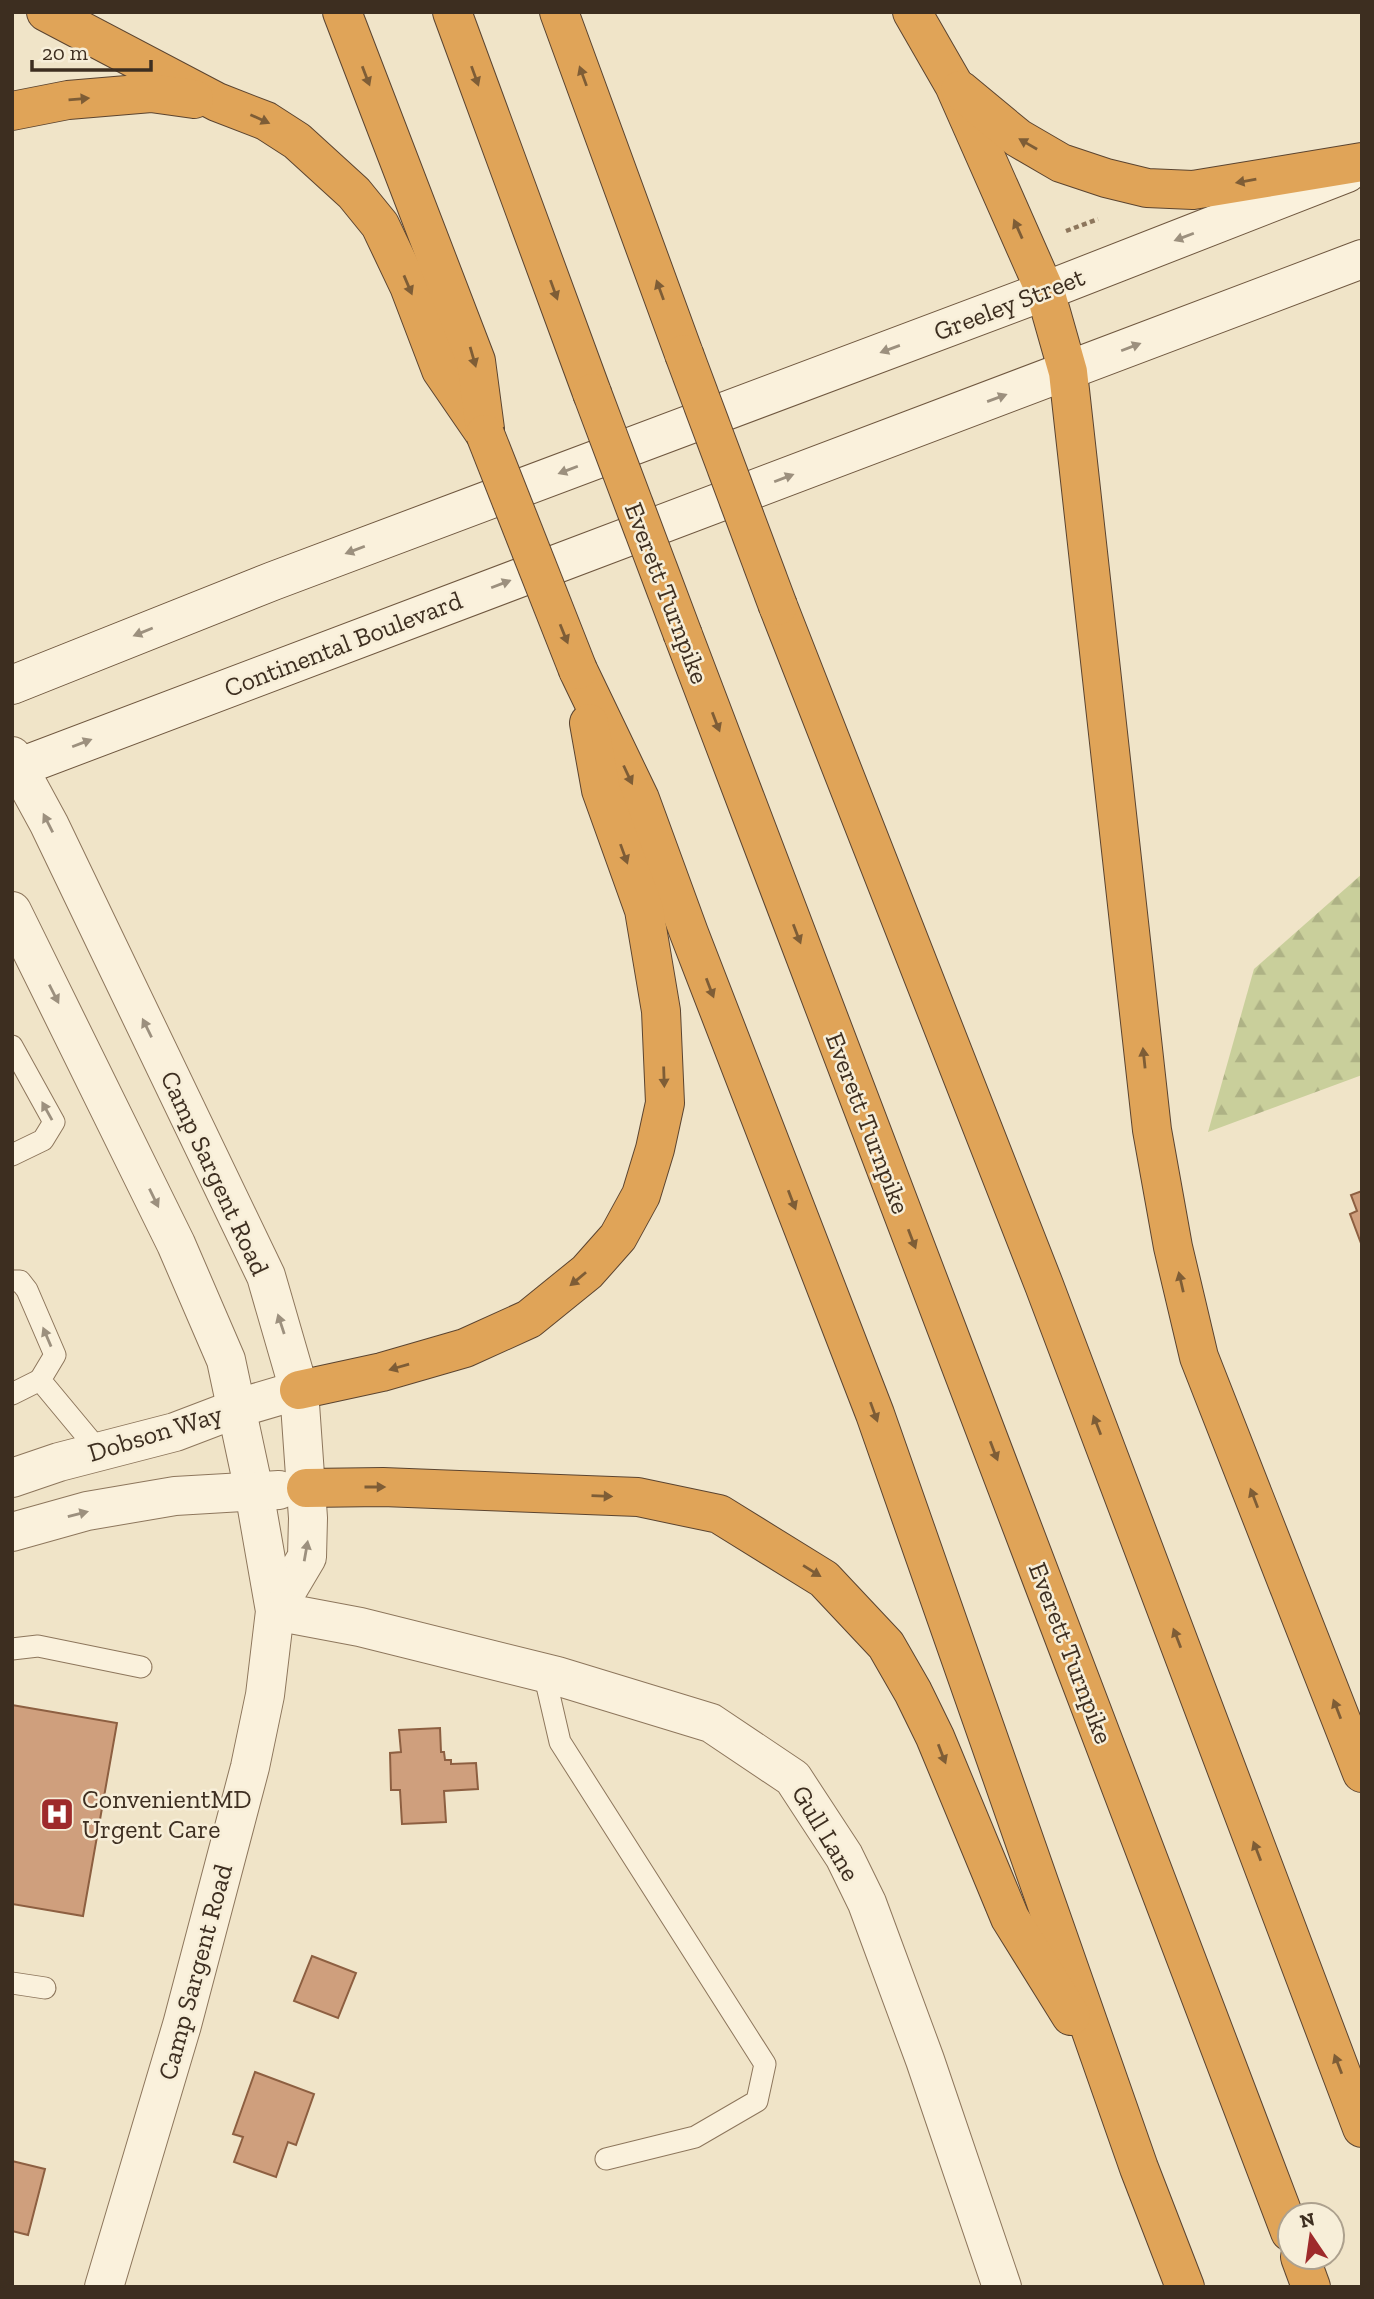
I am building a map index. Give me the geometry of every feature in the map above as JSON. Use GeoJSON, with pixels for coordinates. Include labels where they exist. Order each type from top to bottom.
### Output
{"type":"FeatureCollection","features":[{"type":"Feature","properties":{"kind":"highway"},"geometry":{"type":"LineString","coordinates":[[46,12],[217,102],[266,121],[297,141],[354,193],[380,225],[409,286],[441,370],[485,434],[578,670],[640,799],[875,1414],[1139,2168],[1185,2287]]}},
{"type":"Feature","properties":{"kind":"highway"},"geometry":{"type":"LineString","coordinates":[[342,12],[476,361],[485,434]]}},
{"type":"Feature","properties":{"kind":"highway","name":"Everett Turnpike"},"geometry":{"type":"LineString","coordinates":[[452,12],[683,635],[1278,2201]]}},
{"type":"Feature","properties":{"kind":"highway"},"geometry":{"type":"LineString","coordinates":[[559,12],[778,606],[1044,1285],[1362,2128]]}},
{"type":"Feature","properties":{"kind":"highway"},"geometry":{"type":"LineString","coordinates":[[912,12],[954,85],[1045,291],[1068,372],[1152,1130],[1173,1247],[1199,1357],[1362,1773]]}},
{"type":"Feature","properties":{"kind":"highway"},"geometry":{"type":"LineString","coordinates":[[954,85],[1018,138],[1061,163],[1147,188],[1192,190],[1362,165]]}},
{"type":"Feature","properties":{"kind":"highway"},"geometry":{"type":"LineString","coordinates":[[12,111],[68,100],[151,93],[217,102]]}},
{"type":"Feature","properties":{"kind":"highway"},"geometry":{"type":"LineString","coordinates":[[299,1390],[382,1372],[465,1348],[529,1319],[587,1272],[618,1237],[641,1195],[665,1103],[661,1011],[644,910],[601,790],[578,670]]}},
{"type":"Feature","properties":{"kind":"highway"},"geometry":{"type":"LineString","coordinates":[[306,1488],[396,1488],[638,1497],[719,1514],[824,1579],[886,1645],[913,1692],[935,1737],[1010,1918],[1107,2076]]}},
{"type":"Feature","properties":{"kind":"street","name":"Greeley Street"},"geometry":{"type":"LineString","coordinates":[[12,685],[273,581],[1045,291],[1362,165]]}},
{"type":"Feature","properties":{"kind":"street"},"geometry":{"type":"LineString","coordinates":[[1068,372],[1362,259]]}},
{"type":"Feature","properties":{"kind":"street","name":"Continental Boulevard"},"geometry":{"type":"LineString","coordinates":[[14,765],[1068,372]]}},
{"type":"Feature","properties":{"kind":"street","name":"Camp Sargent Road"},"geometry":{"type":"LineString","coordinates":[[14,765],[49,824],[266,1276],[288,1345],[299,1390],[306,1488],[307,1557],[275,1611]]}},
{"type":"Feature","properties":{"kind":"street","name":"Camp Sargent Road"},"geometry":{"type":"LineString","coordinates":[[12,911],[24,963],[176,1244],[226,1360],[238,1408],[275,1611],[265,1695],[250,1767],[182,2025],[104,2287]]}},
{"type":"Feature","properties":{"kind":"street","name":"Dobson Way"},"geometry":{"type":"LineString","coordinates":[[12,1478],[99,1451],[175,1432],[238,1408],[299,1390]]}},
{"type":"Feature","properties":{"kind":"street"},"geometry":{"type":"LineString","coordinates":[[12,1532],[87,1511],[175,1496],[306,1488]]}},
{"type":"Feature","properties":{"kind":"street","name":"Gull Lane"},"geometry":{"type":"LineString","coordinates":[[275,1611],[360,1626],[544,1673],[711,1723],[793,1778],[844,1856],[867,1903],[925,2060],[1002,2287]]}},
{"type":"Feature","properties":{"kind":"lane"},"geometry":{"type":"LineString","coordinates":[[12,1046],[54,1122],[43,1140],[12,1155]]}},
{"type":"Feature","properties":{"kind":"lane"},"geometry":{"type":"LineString","coordinates":[[12,1281],[20,1281],[27,1290],[55,1355],[40,1380],[12,1394]]}},
{"type":"Feature","properties":{"kind":"lane"},"geometry":{"type":"LineString","coordinates":[[40,1380],[99,1451]]}},
{"type":"Feature","properties":{"kind":"lane"},"geometry":{"type":"LineString","coordinates":[[12,1649],[38,1646],[141,1667]]}},
{"type":"Feature","properties":{"kind":"lane"},"geometry":{"type":"LineString","coordinates":[[544,1673],[559,1742],[765,2064],[757,2101],[695,2137],[607,2159]]}},
{"type":"Feature","properties":{"kind":"lane"},"geometry":{"type":"LineString","coordinates":[[12,1983],[45,1988]]}},
{"type":"Feature","properties":{"kind":"path"},"geometry":{"type":"LineString","coordinates":[[1066,231],[1108,215]]}},
{"type":"Feature","properties":{"kind":"green space"},"geometry":{"type":"Polygon","coordinates":[[[1362,874],[1362,1075],[1208,1132],[1254,969],[1362,874]]]}},
{"type":"Feature","properties":{"kind":"building"},"geometry":{"type":"Polygon","coordinates":[[[1362,1191],[1362,1246],[1350,1214],[1357,1211],[1351,1195],[1362,1191]]]}},
{"type":"Feature","properties":{"kind":"building","name":"ConvenientMD Urgent Care"},"geometry":{"type":"Polygon","coordinates":[[[12,1705],[117,1723],[83,1916],[12,1904],[12,1705]]]}},
{"type":"Feature","properties":{"kind":"building"},"geometry":{"type":"Polygon","coordinates":[[[440,1728],[441,1752],[444,1752],[445,1760],[451,1760],[451,1764],[476,1763],[478,1789],[444,1791],[446,1822],[402,1824],[400,1790],[391,1790],[390,1753],[401,1752],[399,1730],[440,1728]]]}},
{"type":"Feature","properties":{"kind":"building"},"geometry":{"type":"Polygon","coordinates":[[[312,1956],[356,1973],[338,2018],[294,2001],[312,1956]]]}},
{"type":"Feature","properties":{"kind":"building"},"geometry":{"type":"Polygon","coordinates":[[[255,2072],[314,2094],[296,2145],[288,2142],[276,2177],[234,2162],[243,2137],[233,2134],[255,2072]]]}},
{"type":"Feature","properties":{"kind":"building"},"geometry":{"type":"Polygon","coordinates":[[[12,2161],[45,2169],[28,2235],[12,2231],[12,2161]]]}},
{"type":"Feature","properties":{"kind":"place","name":"ConvenientMD Urgent Care"},"geometry":{"type":"Point","coordinates":[57,1814]}}]}
